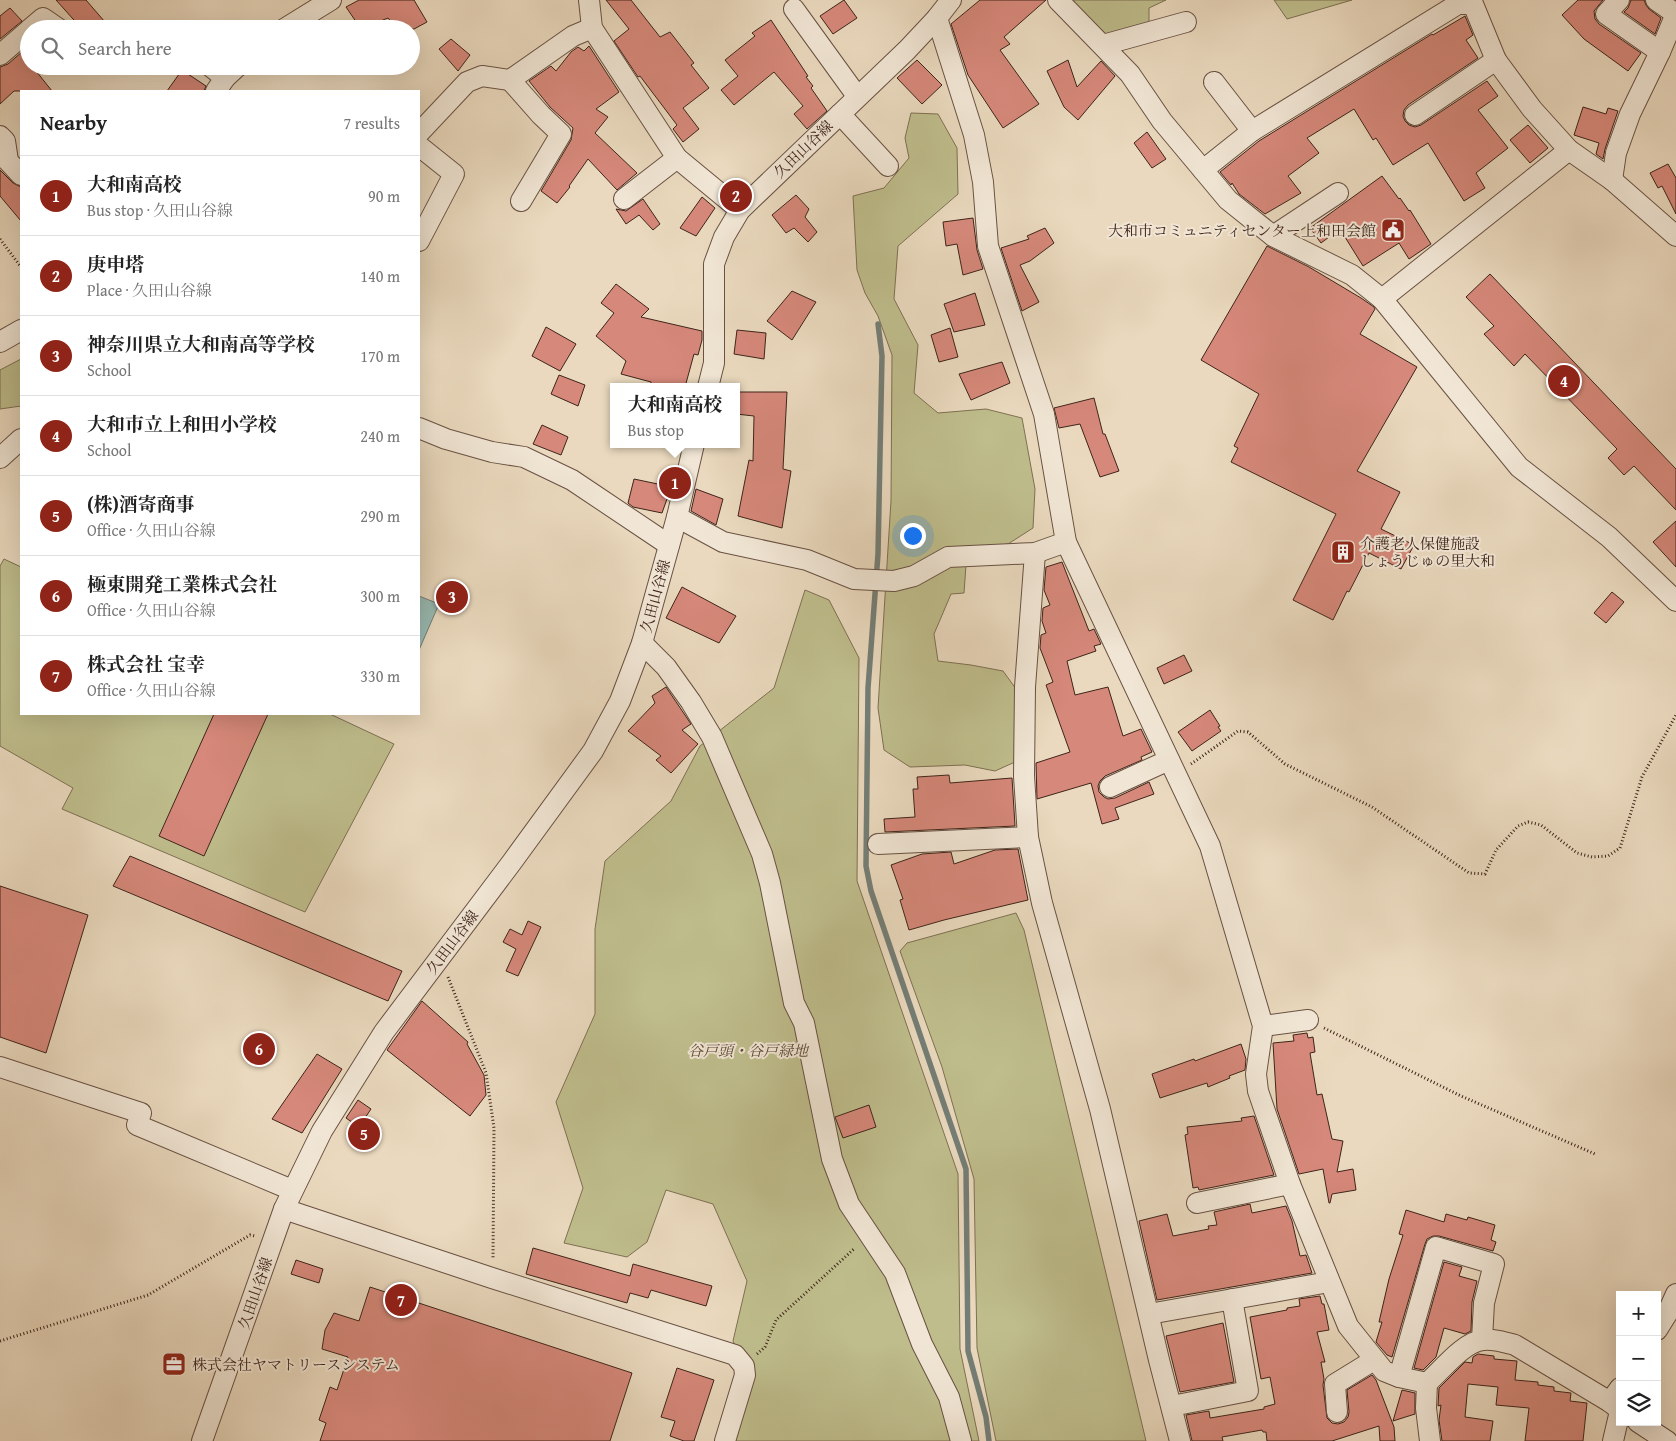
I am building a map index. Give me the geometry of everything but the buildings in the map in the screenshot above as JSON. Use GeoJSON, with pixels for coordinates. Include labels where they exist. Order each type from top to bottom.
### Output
{"type":"FeatureCollection","features":[{"type":"Feature","properties":{"kind":"street"},"geometry":{"type":"LineString","coordinates":[[589,0],[592,28],[676,158],[740,210]]}},
{"type":"Feature","properties":{"kind":"street","name":"久田山谷線"},"geometry":{"type":"LineString","coordinates":[[709,383],[714,363],[714,264],[724,237],[740,210],[907,50],[951,0]]}},
{"type":"Feature","properties":{"kind":"street"},"geometry":{"type":"LineString","coordinates":[[1058,0],[1130,74],[1162,121],[1228,200],[1273,236],[1352,275],[1382,299],[1519,467],[1609,536],[1676,601]]}},
{"type":"Feature","properties":{"kind":"street"},"geometry":{"type":"LineString","coordinates":[[1618,0],[1606,14],[1660,52]]}},
{"type":"Feature","properties":{"kind":"street"},"geometry":{"type":"LineString","coordinates":[[1612,180],[1616,152],[1630,114],[1676,14],[1656,0]]}},
{"type":"Feature","properties":{"kind":"street"},"geometry":{"type":"LineString","coordinates":[[296,20],[321,2]]}},
{"type":"Feature","properties":{"kind":"street"},"geometry":{"type":"LineString","coordinates":[[1203,170],[1252,131],[1458,4],[1473,4],[1496,60],[1532,109],[1569,150],[1668,217],[1676,236]]}},
{"type":"Feature","properties":{"kind":"street"},"geometry":{"type":"LineString","coordinates":[[794,8],[857,96]]}},
{"type":"Feature","properties":{"kind":"street"},"geometry":{"type":"LineString","coordinates":[[937,18],[974,135],[983,182],[988,246],[1044,414],[1066,542],[1210,846],[1262,1026],[1256,1074],[1258,1091],[1290,1184],[1348,1326],[1384,1371],[1399,1377],[1427,1383]]}},
{"type":"Feature","properties":{"kind":"street"},"geometry":{"type":"LineString","coordinates":[[1103,45],[1186,22]]}},
{"type":"Feature","properties":{"kind":"street"},"geometry":{"type":"LineString","coordinates":[[510,80],[573,36],[592,28]]}},
{"type":"Feature","properties":{"kind":"street"},"geometry":{"type":"LineString","coordinates":[[0,54],[20,37]]}},
{"type":"Feature","properties":{"kind":"street"},"geometry":{"type":"LineString","coordinates":[[1415,115],[1496,60]]}},
{"type":"Feature","properties":{"kind":"street"},"geometry":{"type":"LineString","coordinates":[[420,132],[467,82],[482,76],[510,80],[561,134],[521,202]]}},
{"type":"Feature","properties":{"kind":"street"},"geometry":{"type":"LineString","coordinates":[[1214,82],[1252,131]]}},
{"type":"Feature","properties":{"kind":"street"},"geometry":{"type":"LineString","coordinates":[[840,114],[888,166]]}},
{"type":"Feature","properties":{"kind":"street"},"geometry":{"type":"LineString","coordinates":[[0,136],[5,141],[8,161],[20,174]]}},
{"type":"Feature","properties":{"kind":"street"},"geometry":{"type":"LineString","coordinates":[[420,147],[454,174],[420,239]]}},
{"type":"Feature","properties":{"kind":"street"},"geometry":{"type":"LineString","coordinates":[[1382,299],[1569,150]]}},
{"type":"Feature","properties":{"kind":"street"},"geometry":{"type":"LineString","coordinates":[[624,198],[676,158]]}},
{"type":"Feature","properties":{"kind":"street"},"geometry":{"type":"LineString","coordinates":[[1273,236],[1338,192]]}},
{"type":"Feature","properties":{"kind":"street"},"geometry":{"type":"LineString","coordinates":[[0,342],[20,331]]}},
{"type":"Feature","properties":{"kind":"street"},"geometry":{"type":"LineString","coordinates":[[420,428],[446,440],[492,452],[524,457],[572,480],[669,545]]}},
{"type":"Feature","properties":{"kind":"street"},"geometry":{"type":"LineString","coordinates":[[0,458],[20,440]]}},
{"type":"Feature","properties":{"kind":"street","name":"久田山谷線"},"geometry":{"type":"LineString","coordinates":[[202,1441],[284,1209],[322,1131],[384,1032],[593,751],[620,701],[642,643],[677,517],[693,448]]}},
{"type":"Feature","properties":{"kind":"street"},"geometry":{"type":"LineString","coordinates":[[677,517],[723,542],[807,560],[854,579],[894,580],[914,576],[948,557],[1035,553],[1066,542]]}},
{"type":"Feature","properties":{"kind":"street"},"geometry":{"type":"LineString","coordinates":[[1035,553],[1025,687],[1024,776],[1028,837],[1042,903],[1100,1108],[1180,1441]]}},
{"type":"Feature","properties":{"kind":"street"},"geometry":{"type":"LineString","coordinates":[[642,643],[666,667],[708,730],[762,854],[770,883],[794,1003],[804,1023],[832,1160],[849,1204],[895,1273],[922,1344],[949,1396],[961,1441]]}},
{"type":"Feature","properties":{"kind":"street"},"geometry":{"type":"LineString","coordinates":[[1110,786],[1173,767]]}},
{"type":"Feature","properties":{"kind":"street"},"geometry":{"type":"LineString","coordinates":[[878,844],[1028,837]]}},
{"type":"Feature","properties":{"kind":"street"},"geometry":{"type":"LineString","coordinates":[[1262,1026],[1308,1020]]}},
{"type":"Feature","properties":{"kind":"street"},"geometry":{"type":"LineString","coordinates":[[0,1067],[141,1113],[137,1125],[292,1190]]}},
{"type":"Feature","properties":{"kind":"street"},"geometry":{"type":"LineString","coordinates":[[1197,1203],[1290,1184]]}},
{"type":"Feature","properties":{"kind":"street"},"geometry":{"type":"LineString","coordinates":[[284,1209],[492,1278],[735,1355],[744,1366],[745,1375],[725,1441]]}},
{"type":"Feature","properties":{"kind":"street"},"geometry":{"type":"LineString","coordinates":[[1399,1377],[1436,1247],[1494,1264],[1484,1303],[1482,1340]]}},
{"type":"Feature","properties":{"kind":"street"},"geometry":{"type":"LineString","coordinates":[[1149,1314],[1329,1282]]}},
{"type":"Feature","properties":{"kind":"street"},"geometry":{"type":"LineString","coordinates":[[1661,1324],[1668,1314],[1676,1294]]}},
{"type":"Feature","properties":{"kind":"street"},"geometry":{"type":"LineString","coordinates":[[1172,1406],[1248,1391],[1232,1299]]}},
{"type":"Feature","properties":{"kind":"street"},"geometry":{"type":"LineString","coordinates":[[1430,1441],[1426,1408],[1427,1383],[1464,1348],[1482,1340],[1499,1340],[1515,1345],[1616,1402]]}},
{"type":"Feature","properties":{"kind":"street"},"geometry":{"type":"LineString","coordinates":[[1337,1412],[1335,1384],[1374,1360]]}},
{"type":"Feature","properties":{"kind":"street"},"geometry":{"type":"LineString","coordinates":[[1614,1441],[1616,1416]]}},
{"type":"Feature","properties":{"kind":"street"},"geometry":{"type":"LineString","coordinates":[[1644,1426],[1667,1441]]}},
{"type":"Feature","properties":{"kind":"path"},"geometry":{"type":"LineString","coordinates":[[0,239],[20,266]]}},
{"type":"Feature","properties":{"kind":"path"},"geometry":{"type":"LineString","coordinates":[[1173,767],[1238,731],[1248,732],[1285,764],[1372,807],[1469,873],[1485,874],[1496,850],[1518,826],[1528,822],[1541,825],[1578,853],[1592,857],[1608,856],[1620,848],[1642,777],[1676,715]]}},
{"type":"Feature","properties":{"kind":"path"},"geometry":{"type":"LineString","coordinates":[[440,958],[486,1073],[494,1128],[492,1278]]}},
{"type":"Feature","properties":{"kind":"path"},"geometry":{"type":"LineString","coordinates":[[1308,1020],[1461,1096],[1595,1154]]}},
{"type":"Feature","properties":{"kind":"path"},"geometry":{"type":"LineString","coordinates":[[0,1341],[148,1295],[250,1235],[273,1241]]}},
{"type":"Feature","properties":{"kind":"path"},"geometry":{"type":"LineString","coordinates":[[744,1366],[765,1347],[776,1320],[869,1235]]}},
{"type":"Feature","properties":{"kind":"green space"},"geometry":{"type":"Polygon","coordinates":[[[1072,0],[1166,0],[1149,8],[1149,23],[1109,37],[1072,0]]]}},
{"type":"Feature","properties":{"kind":"green space"},"geometry":{"type":"Polygon","coordinates":[[[1274,0],[1352,0],[1287,19],[1274,0]]]}},
{"type":"Feature","properties":{"kind":"green space"},"geometry":{"type":"Polygon","coordinates":[[[911,113],[938,114],[957,148],[958,194],[898,246],[894,299],[918,345],[914,393],[938,413],[986,409],[1022,418],[1035,489],[1033,528],[1008,544],[967,551],[964,593],[951,594],[934,634],[938,661],[1003,671],[1019,693],[1015,762],[995,771],[965,765],[910,767],[884,750],[878,708],[891,501],[892,355],[878,316],[865,293],[857,270],[853,196],[884,188],[909,158],[905,138],[911,113]]]}},
{"type":"Feature","properties":{"kind":"green space"},"geometry":{"type":"Polygon","coordinates":[[[20,360],[20,406],[0,409],[0,370],[20,360]]]}},
{"type":"Feature","properties":{"kind":"green space"},"geometry":{"type":"Polygon","coordinates":[[[4,559],[20,567],[20,715],[332,715],[394,744],[305,912],[62,809],[73,788],[0,746],[0,566],[4,559]]]}},
{"type":"Feature","properties":{"kind":"green space","name":"谷戸頭・谷戸緑地"},"geometry":{"type":"Polygon","coordinates":[[[805,590],[829,600],[859,658],[857,881],[958,1174],[960,1349],[979,1441],[734,1441],[751,1382],[733,1341],[747,1281],[713,1204],[666,1190],[647,1242],[627,1257],[564,1243],[583,1188],[556,1102],[595,1014],[595,929],[605,861],[671,801],[700,746],[774,688],[805,590]]]}},
{"type":"Feature","properties":{"kind":"green space"},"geometry":{"type":"Polygon","coordinates":[[[1016,913],[1024,930],[1146,1441],[996,1441],[977,1348],[974,1179],[942,1067],[900,951],[907,943],[1016,913]]]}},
{"type":"Feature","properties":{"kind":"water"},"geometry":{"type":"Polygon","coordinates":[[[420,596],[439,604],[420,648],[420,596]]]}},
{"type":"Feature","properties":{"kind":"waterway"},"geometry":{"type":"LineString","coordinates":[[878,324],[882,356],[878,554],[868,688],[866,866],[871,891],[966,1169],[968,1351],[986,1417],[989,1441]]}},
{"type":"Feature","properties":{"kind":"place","name":"庚申塔"},"geometry":{"type":"Point","coordinates":[736,196]}},
{"type":"Feature","properties":{"kind":"place","name":"大和市コミュニティセンター上和田会館"},"geometry":{"type":"Point","coordinates":[1393,230]}},
{"type":"Feature","properties":{"kind":"place","name":"大和市立上和田小学校"},"geometry":{"type":"Point","coordinates":[1564,381]}},
{"type":"Feature","properties":{"kind":"place","name":"大和南高校"},"geometry":{"type":"Point","coordinates":[675,483]}},
{"type":"Feature","properties":{"kind":"place","name":"介護老人保健施設 しょうじゅの里大和"},"geometry":{"type":"Point","coordinates":[1343,552]}},
{"type":"Feature","properties":{"kind":"place","name":"神奈川県立大和南高等学校"},"geometry":{"type":"Point","coordinates":[452,597]}},
{"type":"Feature","properties":{"kind":"place","name":"極東開発工業株式会社"},"geometry":{"type":"Point","coordinates":[259,1049]}},
{"type":"Feature","properties":{"kind":"place","name":"(株)酒寄商事"},"geometry":{"type":"Point","coordinates":[364,1134]}},
{"type":"Feature","properties":{"kind":"place","name":"株式会社 宝幸"},"geometry":{"type":"Point","coordinates":[401,1300]}},
{"type":"Feature","properties":{"kind":"place","name":"株式会社ヤマトリースシステム"},"geometry":{"type":"Point","coordinates":[174,1364]}}]}
